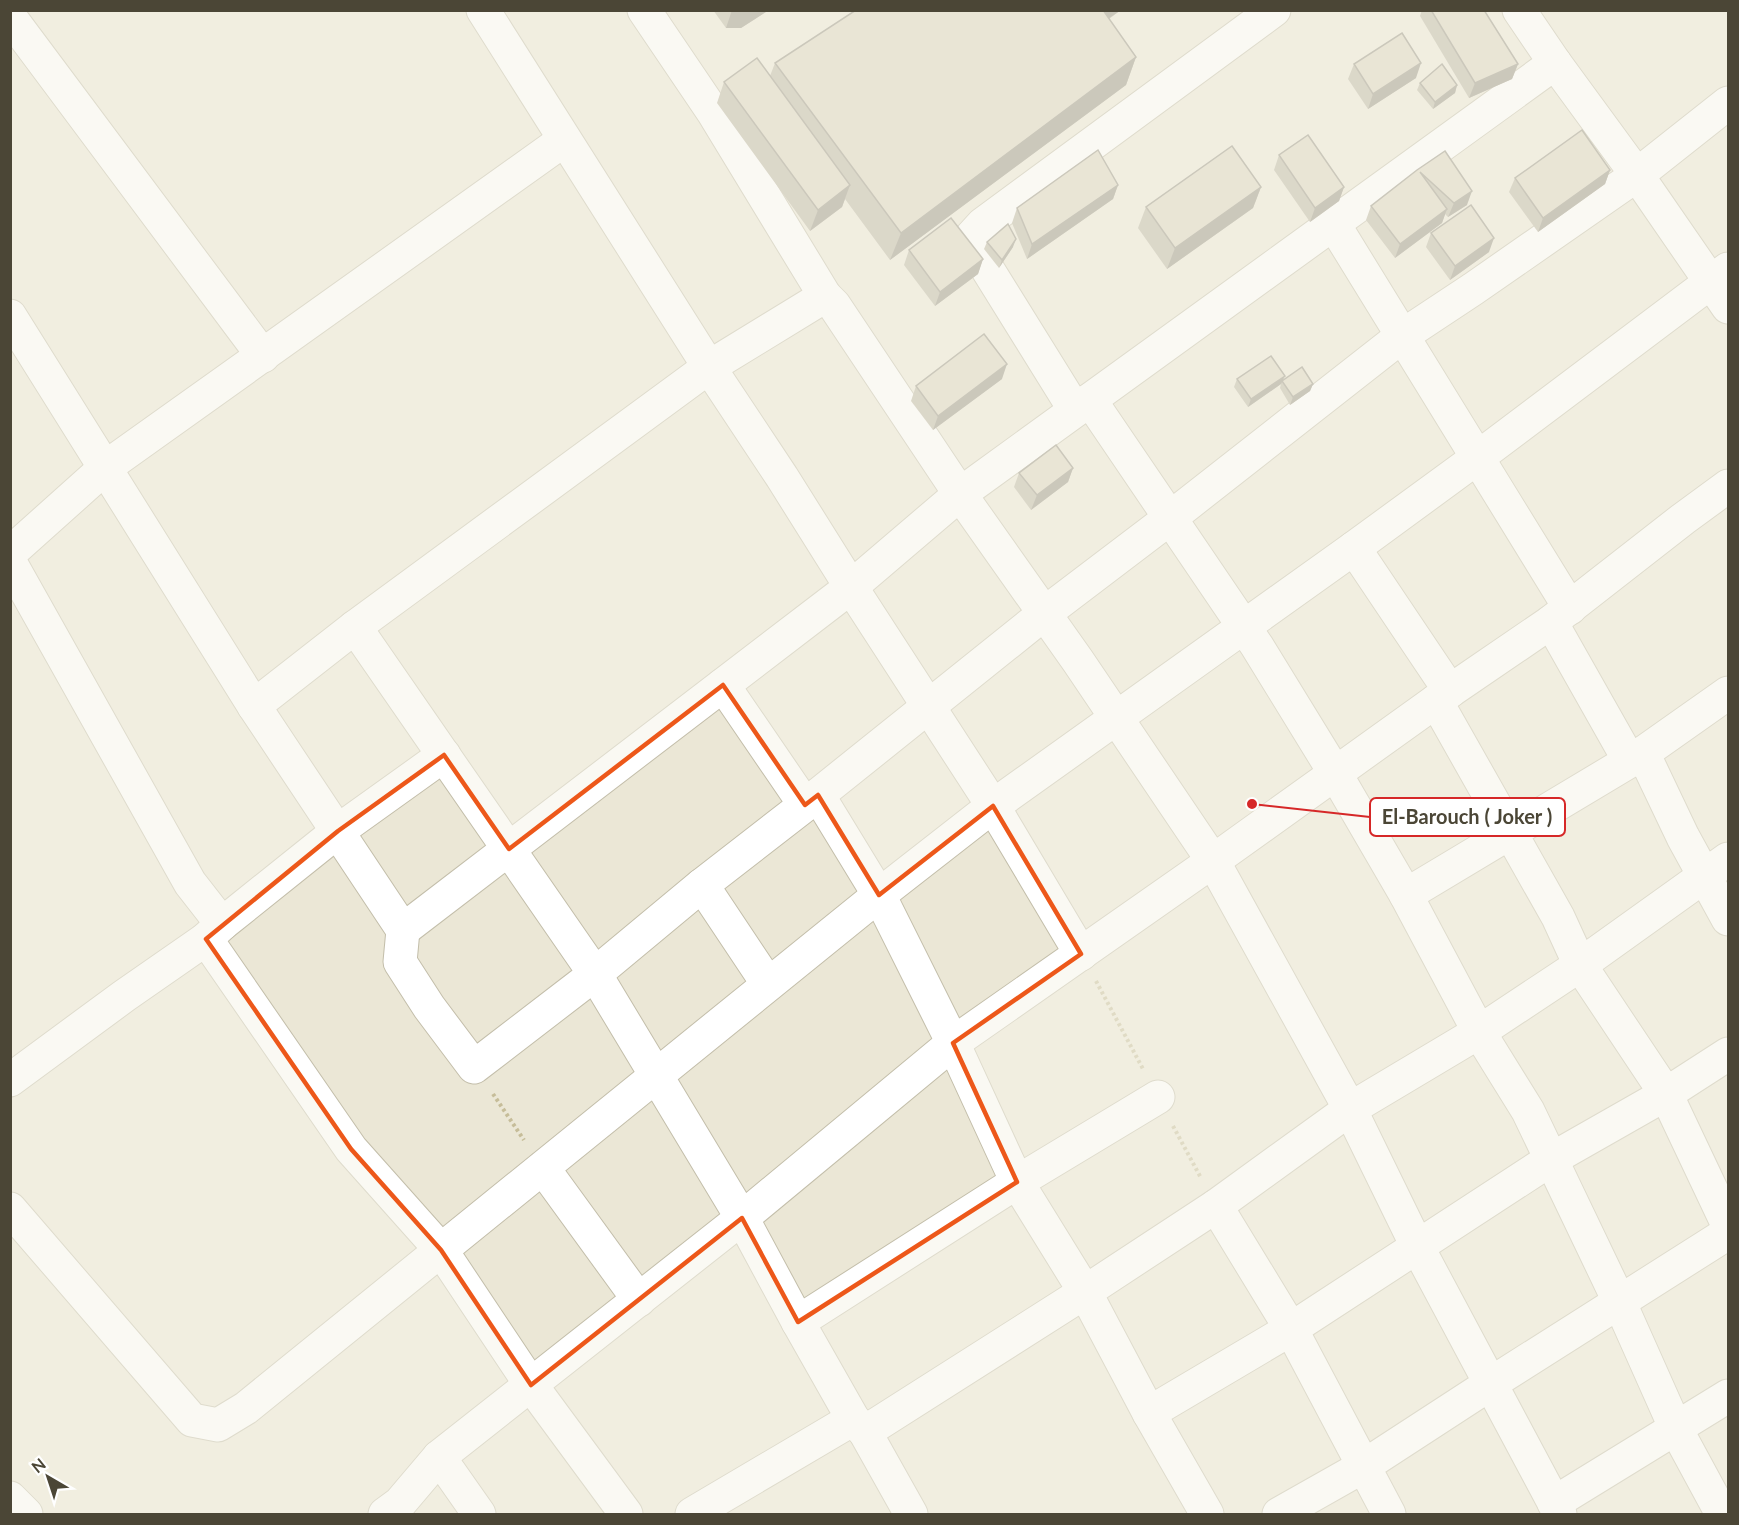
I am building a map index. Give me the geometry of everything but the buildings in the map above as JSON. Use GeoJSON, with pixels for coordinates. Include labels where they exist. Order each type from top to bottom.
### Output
{"type":"FeatureCollection","features":[{"type":"Feature","properties":{"kind":"street"},"geometry":{"type":"LineString","coordinates":[[483,10],[709,367],[993,806],[1081,954]]}},
{"type":"Feature","properties":{"kind":"street"},"geometry":{"type":"LineString","coordinates":[[644,10],[713,112],[825,296],[834,305],[960,494],[1117,717],[1213,861],[1350,1110],[1417,1246],[1557,1509],[1728,1396]]}},
{"type":"Feature","properties":{"kind":"street"},"geometry":{"type":"LineString","coordinates":[[1274,10],[983,224],[972,236],[980,256],[1082,405],[1170,518],[1244,627],[1335,772],[1406,895],[1479,1032],[1528,1111],[1619,1301],[1676,1429],[1722,1515]]}},
{"type":"Feature","properties":{"kind":"street"},"geometry":{"type":"LineString","coordinates":[[10,1209],[192,1420],[218,1425],[246,1408],[768,984],[993,806],[1477,458],[1722,286],[1555,63],[1520,10]]}},
{"type":"Feature","properties":{"kind":"street"},"geometry":{"type":"LineString","coordinates":[[10,17],[263,356]]}},
{"type":"Feature","properties":{"kind":"street"},"geometry":{"type":"LineString","coordinates":[[403,930],[851,587],[960,494],[1555,63]]}},
{"type":"Feature","properties":{"kind":"street"},"geometry":{"type":"LineString","coordinates":[[10,316],[254,705],[403,930],[400,963],[429,1007],[474,1067],[595,974],[702,885],[1045,613],[1402,336],[1637,175],[1728,103]]}},
{"type":"Feature","properties":{"kind":"street"},"geometry":{"type":"LineString","coordinates":[[10,553],[106,467],[564,140]]}},
{"type":"Feature","properties":{"kind":"street"},"geometry":{"type":"LineString","coordinates":[[1333,223],[1477,458],[1636,757],[1683,837],[1717,868],[1728,920]]}},
{"type":"Feature","properties":{"kind":"street"},"geometry":{"type":"LineString","coordinates":[[254,705],[355,627],[709,367],[825,296]]}},
{"type":"Feature","properties":{"kind":"street"},"geometry":{"type":"LineString","coordinates":[[385,1515],[400,1503],[439,1457],[742,1218],[953,1043],[1560,615],[1728,486]]}},
{"type":"Feature","properties":{"kind":"street"},"geometry":{"type":"LineString","coordinates":[[1354,548],[1443,696],[1510,831],[1558,917],[1580,965],[1666,1094],[1728,1225]]}},
{"type":"Feature","properties":{"kind":"street"},"geometry":{"type":"LineString","coordinates":[[10,562],[190,883],[214,931],[351,1149],[441,1250],[531,1385],[626,1515]]}},
{"type":"Feature","properties":{"kind":"street"},"geometry":{"type":"LineString","coordinates":[[355,627],[595,974],[742,1218],[798,1322],[911,1515]]}},
{"type":"Feature","properties":{"kind":"street"},"geometry":{"type":"LineString","coordinates":[[723,685],[811,800],[879,895],[953,1043],[1017,1182],[1085,1292],[1149,1413],[1207,1515]]}},
{"type":"Feature","properties":{"kind":"street"},"geometry":{"type":"LineString","coordinates":[[1406,895],[1636,757],[1728,693]]}},
{"type":"Feature","properties":{"kind":"street"},"geometry":{"type":"LineString","coordinates":[[10,1080],[214,931],[338,831],[444,755]]}},
{"type":"Feature","properties":{"kind":"street"},"geometry":{"type":"LineString","coordinates":[[692,1515],[859,1426],[1085,1292],[1216,1206],[1350,1110],[1479,1032],[1580,965],[1717,868]]}},
{"type":"Feature","properties":{"kind":"street"},"geometry":{"type":"LineString","coordinates":[[702,885],[768,984]]}},
{"type":"Feature","properties":{"kind":"street"},"geometry":{"type":"LineString","coordinates":[[1149,1413],[1291,1329],[1550,1160],[1666,1094],[1728,1054]]}},
{"type":"Feature","properties":{"kind":"street"},"geometry":{"type":"LineString","coordinates":[[798,1322],[1017,1182],[1158,1097]]}},
{"type":"Feature","properties":{"kind":"street"},"geometry":{"type":"LineString","coordinates":[[543,1168],[639,1300]]}},
{"type":"Feature","properties":{"kind":"street"},"geometry":{"type":"LineString","coordinates":[[1216,1206],[1291,1329],[1389,1515]]}},
{"type":"Feature","properties":{"kind":"street"},"geometry":{"type":"LineString","coordinates":[[1279,1515],[1364,1466],[1728,1233]]}},
{"type":"Feature","properties":{"kind":"street"},"geometry":{"type":"LineString","coordinates":[[439,1457],[479,1515]]}},
{"type":"Feature","properties":{"kind":"street"},"geometry":{"type":"LineString","coordinates":[[10,1498],[26,1515]]}},
{"type":"Feature","properties":{"kind":"path"},"geometry":{"type":"LineString","coordinates":[[474,1067],[543,1168]]}},
{"type":"Feature","properties":{"kind":"highlighted area"},"geometry":{"type":"Polygon","coordinates":[[[723,685],[805,805],[818,795],[879,895],[993,806],[1081,954],[953,1043],[1017,1182],[798,1322],[742,1218],[531,1385],[441,1250],[351,1149],[206,939],[338,831],[444,755],[509,849],[723,685]]]}},
{"type":"Feature","properties":{"kind":"shaded area"},"geometry":{"type":"Polygon","coordinates":[[[11,11],[1728,11],[1728,1514],[11,1514],[11,11]]]}},
{"type":"Feature","properties":{"kind":"place","name":"El-Barouch ( Joker )"},"geometry":{"type":"Point","coordinates":[1252,804]}}]}
